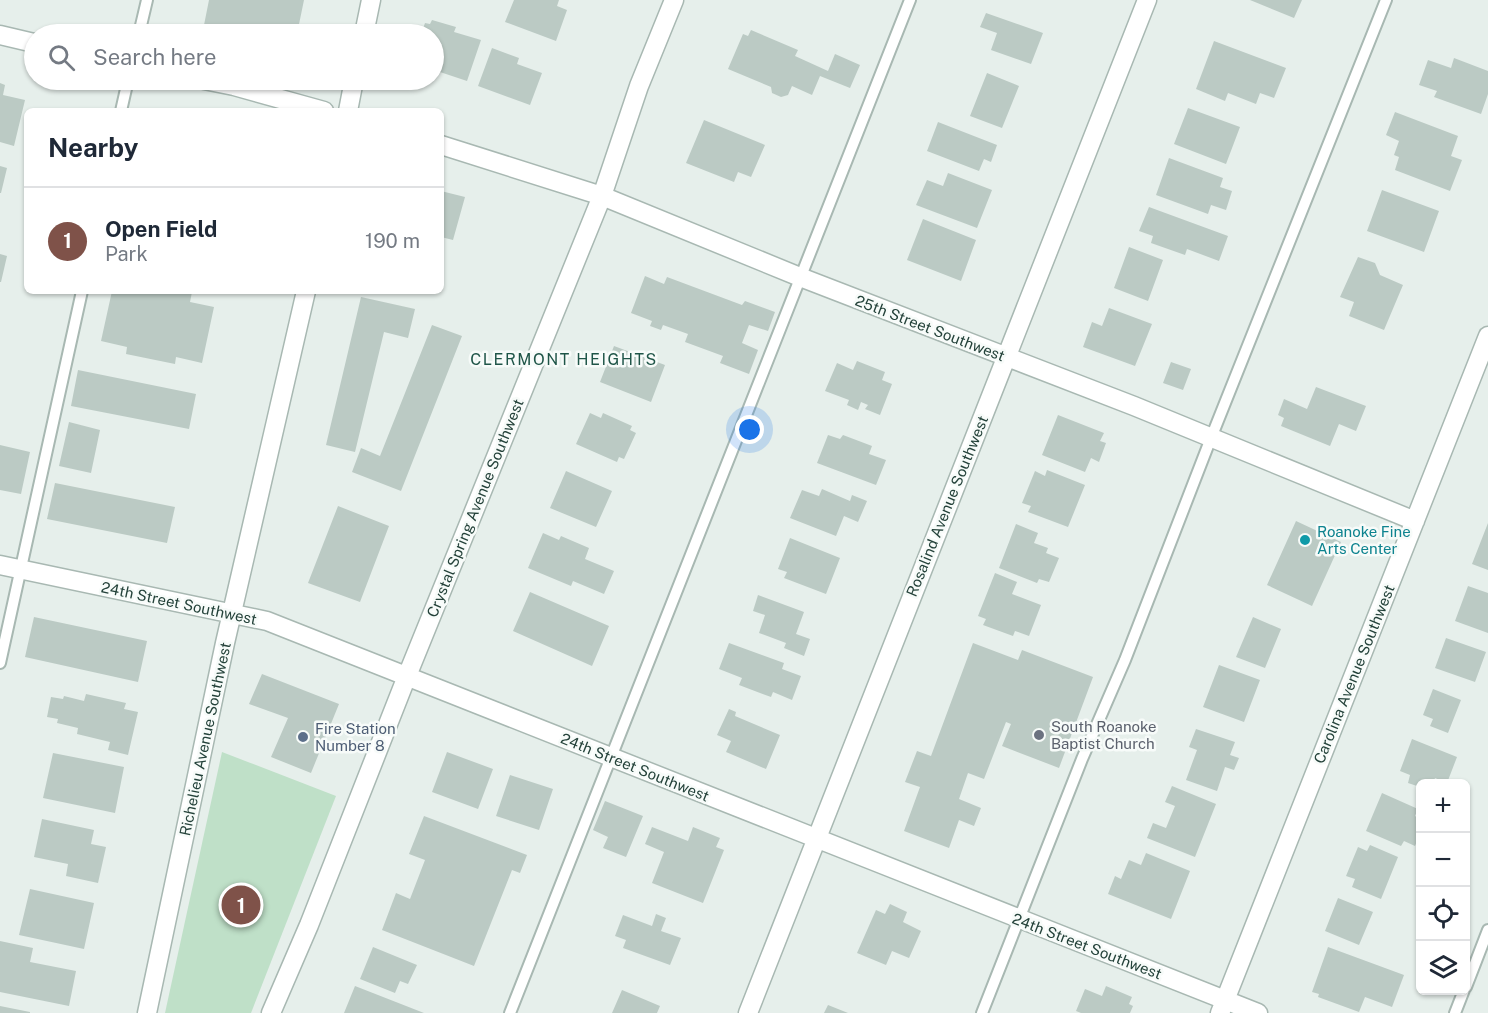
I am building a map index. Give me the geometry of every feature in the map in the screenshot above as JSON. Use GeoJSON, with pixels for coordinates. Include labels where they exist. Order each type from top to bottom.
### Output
{"type":"FeatureCollection","features":[{"type":"Feature","properties":{"kind":"street"},"geometry":{"type":"LineString","coordinates":[[366,24],[371,0]]}},
{"type":"Feature","properties":{"kind":"street","name":"Crystal Spring Avenue Southwest"},"geometry":{"type":"LineString","coordinates":[[271,1013],[309,925],[407,676],[602,196],[639,86],[674,0]]}},
{"type":"Feature","properties":{"kind":"street","name":"Rosalind Avenue Southwest"},"geometry":{"type":"LineString","coordinates":[[748,1013],[1147,0]]}},
{"type":"Feature","properties":{"kind":"street"},"geometry":{"type":"LineString","coordinates":[[0,35],[24,41]]}},
{"type":"Feature","properties":{"kind":"street"},"geometry":{"type":"LineString","coordinates":[[248,90],[313,108]]}},
{"type":"Feature","properties":{"kind":"street"},"geometry":{"type":"LineString","coordinates":[[349,108],[352,90]]}},
{"type":"Feature","properties":{"kind":"street","name":"25th Street Southwest"},"geometry":{"type":"LineString","coordinates":[[444,146],[602,196],[1415,521]]}},
{"type":"Feature","properties":{"kind":"street","name":"Richelieu Avenue Southwest"},"geometry":{"type":"LineString","coordinates":[[147,1013],[231,614],[305,294]]}},
{"type":"Feature","properties":{"kind":"street","name":"Carolina Avenue Southwest"},"geometry":{"type":"LineString","coordinates":[[1223,1006],[1488,336]]}},
{"type":"Feature","properties":{"kind":"street","name":"24th Street Southwest"},"geometry":{"type":"LineString","coordinates":[[0,565],[267,621],[1019,920],[1223,1006],[1258,1013]]}},
{"type":"Feature","properties":{"kind":"lane"},"geometry":{"type":"LineString","coordinates":[[141,24],[147,0]]}},
{"type":"Feature","properties":{"kind":"lane"},"geometry":{"type":"LineString","coordinates":[[510,1013],[800,277],[861,129],[910,0]]}},
{"type":"Feature","properties":{"kind":"lane"},"geometry":{"type":"LineString","coordinates":[[982,1013],[1082,759],[1125,660],[1386,0]]}},
{"type":"Feature","properties":{"kind":"lane"},"geometry":{"type":"LineString","coordinates":[[122,108],[126,90]]}},
{"type":"Feature","properties":{"kind":"lane"},"geometry":{"type":"LineString","coordinates":[[0,663],[81,294]]}},
{"type":"Feature","properties":{"kind":"lane"},"geometry":{"type":"LineString","coordinates":[[1470,976],[1488,930]]}},
{"type":"Feature","properties":{"kind":"lane"},"geometry":{"type":"LineString","coordinates":[[1455,1013],[1462,995]]}},
{"type":"Feature","properties":{"kind":"green space"},"geometry":{"type":"Polygon","coordinates":[[[222,752],[336,796],[251,1013],[165,1013],[222,752]]]}},
{"type":"Feature","properties":{"kind":"building"},"geometry":{"type":"Polygon","coordinates":[[[209,0],[304,0],[299,24],[204,24],[209,0]]]}},
{"type":"Feature","properties":{"kind":"building"},"geometry":{"type":"Polygon","coordinates":[[[514,0],[559,0],[557,6],[567,10],[556,41],[505,22],[514,0]]]}},
{"type":"Feature","properties":{"kind":"building"},"geometry":{"type":"Polygon","coordinates":[[[1250,0],[1302,0],[1294,18],[1250,0]]]}},
{"type":"Feature","properties":{"kind":"building"},"geometry":{"type":"Polygon","coordinates":[[[986,13],[1043,33],[1031,64],[991,50],[997,33],[980,27],[986,13]]]}},
{"type":"Feature","properties":{"kind":"building"},"geometry":{"type":"Polygon","coordinates":[[[432,20],[456,27],[454,32],[481,40],[467,81],[444,73],[444,24],[430,24],[432,20]]]}},
{"type":"Feature","properties":{"kind":"building"},"geometry":{"type":"Polygon","coordinates":[[[751,30],[798,50],[795,56],[828,71],[835,54],[860,65],[850,88],[820,76],[812,95],[792,86],[788,95],[781,97],[772,93],[771,87],[728,69],[743,34],[748,36],[751,30]]]}},
{"type":"Feature","properties":{"kind":"building"},"geometry":{"type":"Polygon","coordinates":[[[1214,41],[1286,68],[1274,98],[1260,93],[1256,104],[1228,93],[1225,101],[1196,89],[1214,41]]]}},
{"type":"Feature","properties":{"kind":"building"},"geometry":{"type":"Polygon","coordinates":[[[492,48],[519,58],[517,64],[542,73],[530,105],[478,86],[492,48]]]}},
{"type":"Feature","properties":{"kind":"building"},"geometry":{"type":"Polygon","coordinates":[[[1454,58],[1488,71],[1488,94],[1481,114],[1434,97],[1437,91],[1419,85],[1428,60],[1451,68],[1454,58]]]}},
{"type":"Feature","properties":{"kind":"building"},"geometry":{"type":"Polygon","coordinates":[[[987,73],[1019,86],[1002,128],[970,116],[987,73]]]}},
{"type":"Feature","properties":{"kind":"building"},"geometry":{"type":"Polygon","coordinates":[[[0,83],[5,85],[3,95],[25,100],[14,146],[0,142],[0,83]]]}},
{"type":"Feature","properties":{"kind":"building"},"geometry":{"type":"Polygon","coordinates":[[[1188,108],[1240,127],[1226,164],[1174,144],[1188,108]]]}},
{"type":"Feature","properties":{"kind":"building"},"geometry":{"type":"Polygon","coordinates":[[[1395,112],[1458,136],[1451,156],[1462,160],[1450,191],[1395,170],[1399,157],[1394,155],[1399,141],[1386,135],[1395,112]]]}},
{"type":"Feature","properties":{"kind":"building"},"geometry":{"type":"Polygon","coordinates":[[[704,120],[765,145],[751,177],[738,172],[734,182],[686,163],[704,120]]]}},
{"type":"Feature","properties":{"kind":"building"},"geometry":{"type":"Polygon","coordinates":[[[938,122],[997,145],[991,162],[984,159],[979,171],[927,151],[938,122]]]}},
{"type":"Feature","properties":{"kind":"building"},"geometry":{"type":"Polygon","coordinates":[[[1169,158],[1223,178],[1220,187],[1232,191],[1226,210],[1211,205],[1208,214],[1156,195],[1169,158]]]}},
{"type":"Feature","properties":{"kind":"building"},"geometry":{"type":"Polygon","coordinates":[[[0,166],[7,168],[1,193],[0,193],[0,166]]]}},
{"type":"Feature","properties":{"kind":"building"},"geometry":{"type":"Polygon","coordinates":[[[948,173],[992,190],[977,228],[916,205],[927,180],[943,186],[948,173]]]}},
{"type":"Feature","properties":{"kind":"building"},"geometry":{"type":"Polygon","coordinates":[[[1382,190],[1439,211],[1424,252],[1367,231],[1382,190]]]}},
{"type":"Feature","properties":{"kind":"building"},"geometry":{"type":"Polygon","coordinates":[[[444,192],[465,197],[453,240],[444,238],[444,192]]]}},
{"type":"Feature","properties":{"kind":"building"},"geometry":{"type":"Polygon","coordinates":[[[1149,207],[1228,236],[1219,261],[1187,249],[1185,255],[1151,243],[1153,236],[1139,231],[1149,207]]]}},
{"type":"Feature","properties":{"kind":"building"},"geometry":{"type":"Polygon","coordinates":[[[923,219],[976,240],[961,281],[907,260],[923,219]]]}},
{"type":"Feature","properties":{"kind":"building"},"geometry":{"type":"Polygon","coordinates":[[[1129,247],[1163,260],[1148,301],[1114,288],[1129,247]]]}},
{"type":"Feature","properties":{"kind":"building"},"geometry":{"type":"Polygon","coordinates":[[[0,254],[7,256],[1,282],[0,282],[0,254]]]}},
{"type":"Feature","properties":{"kind":"building"},"geometry":{"type":"Polygon","coordinates":[[[1358,257],[1375,263],[1380,275],[1403,285],[1384,330],[1349,316],[1354,302],[1340,297],[1358,257]]]}},
{"type":"Feature","properties":{"kind":"building"},"geometry":{"type":"Polygon","coordinates":[[[645,276],[664,284],[667,277],[742,305],[745,301],[775,312],[768,331],[749,325],[742,343],[758,350],[749,374],[720,363],[723,356],[685,342],[688,334],[663,325],[661,330],[650,326],[652,321],[631,313],[645,276]]]}},
{"type":"Feature","properties":{"kind":"building"},"geometry":{"type":"Polygon","coordinates":[[[111,294],[192,294],[190,302],[214,307],[202,363],[176,357],[175,364],[126,354],[127,347],[101,341],[111,294]]]}},
{"type":"Feature","properties":{"kind":"building"},"geometry":{"type":"Polygon","coordinates":[[[361,297],[415,309],[408,338],[384,332],[355,452],[326,445],[361,297]]]}},
{"type":"Feature","properties":{"kind":"building"},"geometry":{"type":"Polygon","coordinates":[[[1109,308],[1152,324],[1135,366],[1083,347],[1092,322],[1102,326],[1109,308]]]}},
{"type":"Feature","properties":{"kind":"building"},"geometry":{"type":"Polygon","coordinates":[[[432,325],[462,336],[401,491],[352,472],[361,448],[380,456],[432,325]]]}},
{"type":"Feature","properties":{"kind":"building"},"geometry":{"type":"Polygon","coordinates":[[[614,346],[665,365],[651,402],[600,382],[614,346]]]}},
{"type":"Feature","properties":{"kind":"building"},"geometry":{"type":"Polygon","coordinates":[[[857,361],[885,372],[882,380],[892,384],[880,415],[865,409],[868,405],[861,402],[858,410],[847,405],[849,400],[825,391],[837,363],[853,370],[857,361]]]}},
{"type":"Feature","properties":{"kind":"building"},"geometry":{"type":"Polygon","coordinates":[[[1171,362],[1191,369],[1183,390],[1163,383],[1171,362]]]}},
{"type":"Feature","properties":{"kind":"building"},"geometry":{"type":"Polygon","coordinates":[[[78,370],[196,394],[189,429],[71,406],[78,370]]]}},
{"type":"Feature","properties":{"kind":"building"},"geometry":{"type":"Polygon","coordinates":[[[1316,387],[1366,406],[1356,431],[1339,424],[1330,446],[1281,426],[1284,418],[1278,415],[1284,399],[1307,409],[1316,387]]]}},
{"type":"Feature","properties":{"kind":"building"},"geometry":{"type":"Polygon","coordinates":[[[590,413],[601,418],[603,413],[632,426],[630,430],[636,433],[624,459],[619,457],[617,462],[576,444],[590,413]]]}},
{"type":"Feature","properties":{"kind":"building"},"geometry":{"type":"Polygon","coordinates":[[[1058,415],[1104,433],[1100,441],[1106,443],[1099,462],[1091,458],[1085,472],[1042,455],[1058,415]]]}},
{"type":"Feature","properties":{"kind":"building"},"geometry":{"type":"Polygon","coordinates":[[[69,422],[100,430],[91,473],[59,466],[69,422]]]}},
{"type":"Feature","properties":{"kind":"building"},"geometry":{"type":"Polygon","coordinates":[[[828,435],[840,439],[843,435],[872,446],[869,454],[886,460],[876,485],[817,463],[828,435]]]}},
{"type":"Feature","properties":{"kind":"building"},"geometry":{"type":"Polygon","coordinates":[[[0,445],[30,452],[21,494],[0,490],[0,445]]]}},
{"type":"Feature","properties":{"kind":"building"},"geometry":{"type":"Polygon","coordinates":[[[1047,470],[1085,485],[1068,527],[1028,512],[1031,506],[1022,503],[1035,471],[1045,476],[1047,470]]]}},
{"type":"Feature","properties":{"kind":"building"},"geometry":{"type":"Polygon","coordinates":[[[566,471],[612,491],[596,527],[550,508],[566,471]]]}},
{"type":"Feature","properties":{"kind":"building"},"geometry":{"type":"Polygon","coordinates":[[[55,483],[175,507],[167,543],[47,519],[55,483]]]}},
{"type":"Feature","properties":{"kind":"building"},"geometry":{"type":"Polygon","coordinates":[[[822,489],[850,501],[852,495],[867,501],[858,522],[844,516],[836,536],[790,518],[802,490],[819,496],[822,489]]]}},
{"type":"Feature","properties":{"kind":"building"},"geometry":{"type":"Polygon","coordinates":[[[338,506],[389,526],[360,602],[308,583],[338,506]]]}},
{"type":"Feature","properties":{"kind":"building"},"geometry":{"type":"Polygon","coordinates":[[[1296,521],[1341,542],[1312,606],[1267,585],[1296,521]]]}},
{"type":"Feature","properties":{"kind":"building"},"geometry":{"type":"Polygon","coordinates":[[[1488,523],[1488,570],[1472,564],[1488,523]]]}},
{"type":"Feature","properties":{"kind":"building"},"geometry":{"type":"Polygon","coordinates":[[[1016,524],[1038,533],[1034,543],[1048,548],[1046,553],[1059,558],[1049,582],[1039,579],[1037,583],[999,568],[1016,524]]]}},
{"type":"Feature","properties":{"kind":"building"},"geometry":{"type":"Polygon","coordinates":[[[543,533],[559,540],[561,536],[589,548],[585,559],[614,571],[604,594],[573,581],[571,586],[528,568],[543,533]]]}},
{"type":"Feature","properties":{"kind":"building"},"geometry":{"type":"Polygon","coordinates":[[[790,538],[840,558],[826,594],[784,578],[787,572],[778,569],[790,538]]]}},
{"type":"Feature","properties":{"kind":"building"},"geometry":{"type":"Polygon","coordinates":[[[995,573],[1017,582],[1012,594],[1041,605],[1029,636],[1015,631],[1013,636],[983,625],[986,619],[978,616],[995,573]]]}},
{"type":"Feature","properties":{"kind":"building"},"geometry":{"type":"Polygon","coordinates":[[[1468,586],[1488,593],[1488,633],[1455,621],[1468,586]]]}},
{"type":"Feature","properties":{"kind":"building"},"geometry":{"type":"Polygon","coordinates":[[[530,592],[609,626],[592,666],[513,631],[530,592]]]}},
{"type":"Feature","properties":{"kind":"building"},"geometry":{"type":"Polygon","coordinates":[[[758,595],[804,612],[796,634],[810,639],[804,656],[784,648],[786,643],[759,633],[765,615],[753,611],[758,595]]]}},
{"type":"Feature","properties":{"kind":"building"},"geometry":{"type":"Polygon","coordinates":[[[34,617],[147,641],[138,682],[25,657],[34,617]]]}},
{"type":"Feature","properties":{"kind":"building"},"geometry":{"type":"Polygon","coordinates":[[[1253,617],[1281,629],[1265,668],[1236,657],[1253,617]]]}},
{"type":"Feature","properties":{"kind":"building"},"geometry":{"type":"Polygon","coordinates":[[[1446,638],[1486,652],[1475,682],[1435,668],[1446,638]]]}},
{"type":"Feature","properties":{"kind":"building"},"geometry":{"type":"Polygon","coordinates":[[[729,643],[784,663],[782,669],[801,676],[792,700],[773,692],[771,697],[739,685],[742,678],[719,669],[729,643]]]}},
{"type":"Feature","properties":{"kind":"building","name":"South Roanoke Baptist Church"},"geometry":{"type":"Polygon","coordinates":[[[973,643],[1018,660],[1022,650],[1093,677],[1059,768],[1002,746],[1011,724],[1006,722],[984,779],[968,773],[959,799],[981,808],[974,826],[959,820],[949,848],[904,831],[920,787],[905,782],[917,751],[931,756],[973,643]]]}},
{"type":"Feature","properties":{"kind":"building"},"geometry":{"type":"Polygon","coordinates":[[[1219,665],[1260,680],[1244,722],[1203,707],[1219,665]]]}},
{"type":"Feature","properties":{"kind":"building","name":"Fire Station Number 8"},"geometry":{"type":"Polygon","coordinates":[[[262,674],[339,704],[311,773],[271,757],[288,718],[249,704],[262,674]]]}},
{"type":"Feature","properties":{"kind":"building"},"geometry":{"type":"Polygon","coordinates":[[[1433,689],[1461,700],[1448,733],[1430,726],[1433,719],[1423,715],[1433,689]]]}},
{"type":"Feature","properties":{"kind":"building"},"geometry":{"type":"Polygon","coordinates":[[[86,694],[126,703],[124,709],[138,712],[128,755],[108,750],[110,742],[77,734],[78,728],[57,723],[58,719],[47,717],[51,697],[63,699],[64,696],[84,701],[86,694]]]}},
{"type":"Feature","properties":{"kind":"building"},"geometry":{"type":"Polygon","coordinates":[[[729,709],[736,712],[735,716],[780,735],[766,769],[726,752],[731,741],[717,735],[729,709]]]}},
{"type":"Feature","properties":{"kind":"building"},"geometry":{"type":"Polygon","coordinates":[[[1196,729],[1235,742],[1230,755],[1239,758],[1234,770],[1225,767],[1217,791],[1186,780],[1197,750],[1189,747],[1196,729]]]}},
{"type":"Feature","properties":{"kind":"building"},"geometry":{"type":"Polygon","coordinates":[[[1412,739],[1457,757],[1449,779],[1416,779],[1416,786],[1408,783],[1410,775],[1400,771],[1412,739]]]}},
{"type":"Feature","properties":{"kind":"building"},"geometry":{"type":"Polygon","coordinates":[[[447,752],[493,769],[478,809],[432,792],[447,752]]]}},
{"type":"Feature","properties":{"kind":"building"},"geometry":{"type":"Polygon","coordinates":[[[53,753],[124,767],[115,813],[43,798],[53,753]]]}},
{"type":"Feature","properties":{"kind":"building"},"geometry":{"type":"Polygon","coordinates":[[[510,775],[553,789],[539,830],[496,816],[510,775]]]}},
{"type":"Feature","properties":{"kind":"building"},"geometry":{"type":"Polygon","coordinates":[[[1172,786],[1216,804],[1195,857],[1147,838],[1153,823],[1166,828],[1175,806],[1165,802],[1172,786]]]}},
{"type":"Feature","properties":{"kind":"building"},"geometry":{"type":"Polygon","coordinates":[[[1382,793],[1416,808],[1415,846],[1404,841],[1401,846],[1366,831],[1382,793]]]}},
{"type":"Feature","properties":{"kind":"building"},"geometry":{"type":"Polygon","coordinates":[[[605,801],[643,816],[626,857],[603,848],[608,837],[593,830],[605,801]]]}},
{"type":"Feature","properties":{"kind":"building"},"geometry":{"type":"Polygon","coordinates":[[[424,816],[527,855],[520,873],[512,870],[474,966],[382,930],[396,893],[410,899],[425,860],[409,854],[424,816]]]}},
{"type":"Feature","properties":{"kind":"building"},"geometry":{"type":"Polygon","coordinates":[[[42,819],[94,830],[91,844],[106,847],[98,883],[66,876],[68,864],[34,857],[42,819]]]}},
{"type":"Feature","properties":{"kind":"building"},"geometry":{"type":"Polygon","coordinates":[[[652,827],[688,841],[693,827],[720,838],[716,847],[724,850],[703,903],[652,883],[664,852],[645,844],[652,827]]]}},
{"type":"Feature","properties":{"kind":"building"},"geometry":{"type":"Polygon","coordinates":[[[1370,845],[1398,857],[1381,899],[1352,887],[1355,879],[1346,876],[1358,847],[1367,851],[1370,845]]]}},
{"type":"Feature","properties":{"kind":"building"},"geometry":{"type":"Polygon","coordinates":[[[1146,853],[1190,871],[1171,919],[1108,894],[1115,876],[1121,879],[1129,860],[1141,865],[1146,853]]]}},
{"type":"Feature","properties":{"kind":"building"},"geometry":{"type":"Polygon","coordinates":[[[30,889],[94,903],[84,949],[19,935],[30,889]]]}},
{"type":"Feature","properties":{"kind":"building"},"geometry":{"type":"Polygon","coordinates":[[[1338,898],[1373,912],[1359,945],[1325,931],[1338,898]]]}},
{"type":"Feature","properties":{"kind":"building"},"geometry":{"type":"Polygon","coordinates":[[[890,904],[907,912],[903,922],[921,931],[909,958],[892,951],[886,965],[857,953],[876,910],[885,914],[890,904]]]}},
{"type":"Feature","properties":{"kind":"building"},"geometry":{"type":"Polygon","coordinates":[[[656,914],[666,918],[661,931],[681,938],[670,965],[623,948],[626,940],[615,936],[623,915],[652,926],[656,914]]]}},
{"type":"Feature","properties":{"kind":"building"},"geometry":{"type":"Polygon","coordinates":[[[0,941],[33,948],[30,962],[76,971],[69,1006],[0,992],[0,941]]]}},
{"type":"Feature","properties":{"kind":"building"},"geometry":{"type":"Polygon","coordinates":[[[373,947],[417,965],[408,984],[400,981],[395,993],[360,979],[373,947]]]}},
{"type":"Feature","properties":{"kind":"building"},"geometry":{"type":"Polygon","coordinates":[[[1328,947],[1404,975],[1392,1007],[1365,997],[1359,1012],[1318,997],[1319,994],[1312,992],[1328,947]]]}},
{"type":"Feature","properties":{"kind":"building"},"geometry":{"type":"Polygon","coordinates":[[[355,986],[424,1013],[344,1013],[355,986]]]}},
{"type":"Feature","properties":{"kind":"building"},"geometry":{"type":"Polygon","coordinates":[[[1106,986],[1132,997],[1129,1004],[1133,1006],[1130,1013],[1081,1013],[1076,1011],[1085,989],[1102,996],[1106,986]]]}},
{"type":"Feature","properties":{"kind":"building"},"geometry":{"type":"Polygon","coordinates":[[[622,990],[660,1006],[657,1013],[612,1013],[622,990]]]}},
{"type":"Feature","properties":{"kind":"building"},"geometry":{"type":"Polygon","coordinates":[[[828,1005],[848,1013],[824,1013],[828,1005]]]}},
{"type":"Feature","properties":{"kind":"building"},"geometry":{"type":"Polygon","coordinates":[[[0,1006],[30,1012],[30,1013],[0,1013],[0,1006]]]}},
{"type":"Feature","properties":{"kind":"place","name":"Roanoke Fine Arts Center"},"geometry":{"type":"Point","coordinates":[1305,540]}},
{"type":"Feature","properties":{"kind":"place","name":"South Roanoke Baptist Church"},"geometry":{"type":"Point","coordinates":[1039,735]}},
{"type":"Feature","properties":{"kind":"place","name":"Fire Station Number 8"},"geometry":{"type":"Point","coordinates":[303,737]}},
{"type":"Feature","properties":{"kind":"place","name":"Open Field"},"geometry":{"type":"Point","coordinates":[241,905]}},
{"type":"Feature","properties":{"kind":"district","name":"CLERMONT HEIGHTS"},"geometry":{"type":"Point","coordinates":[564,359]}}]}
